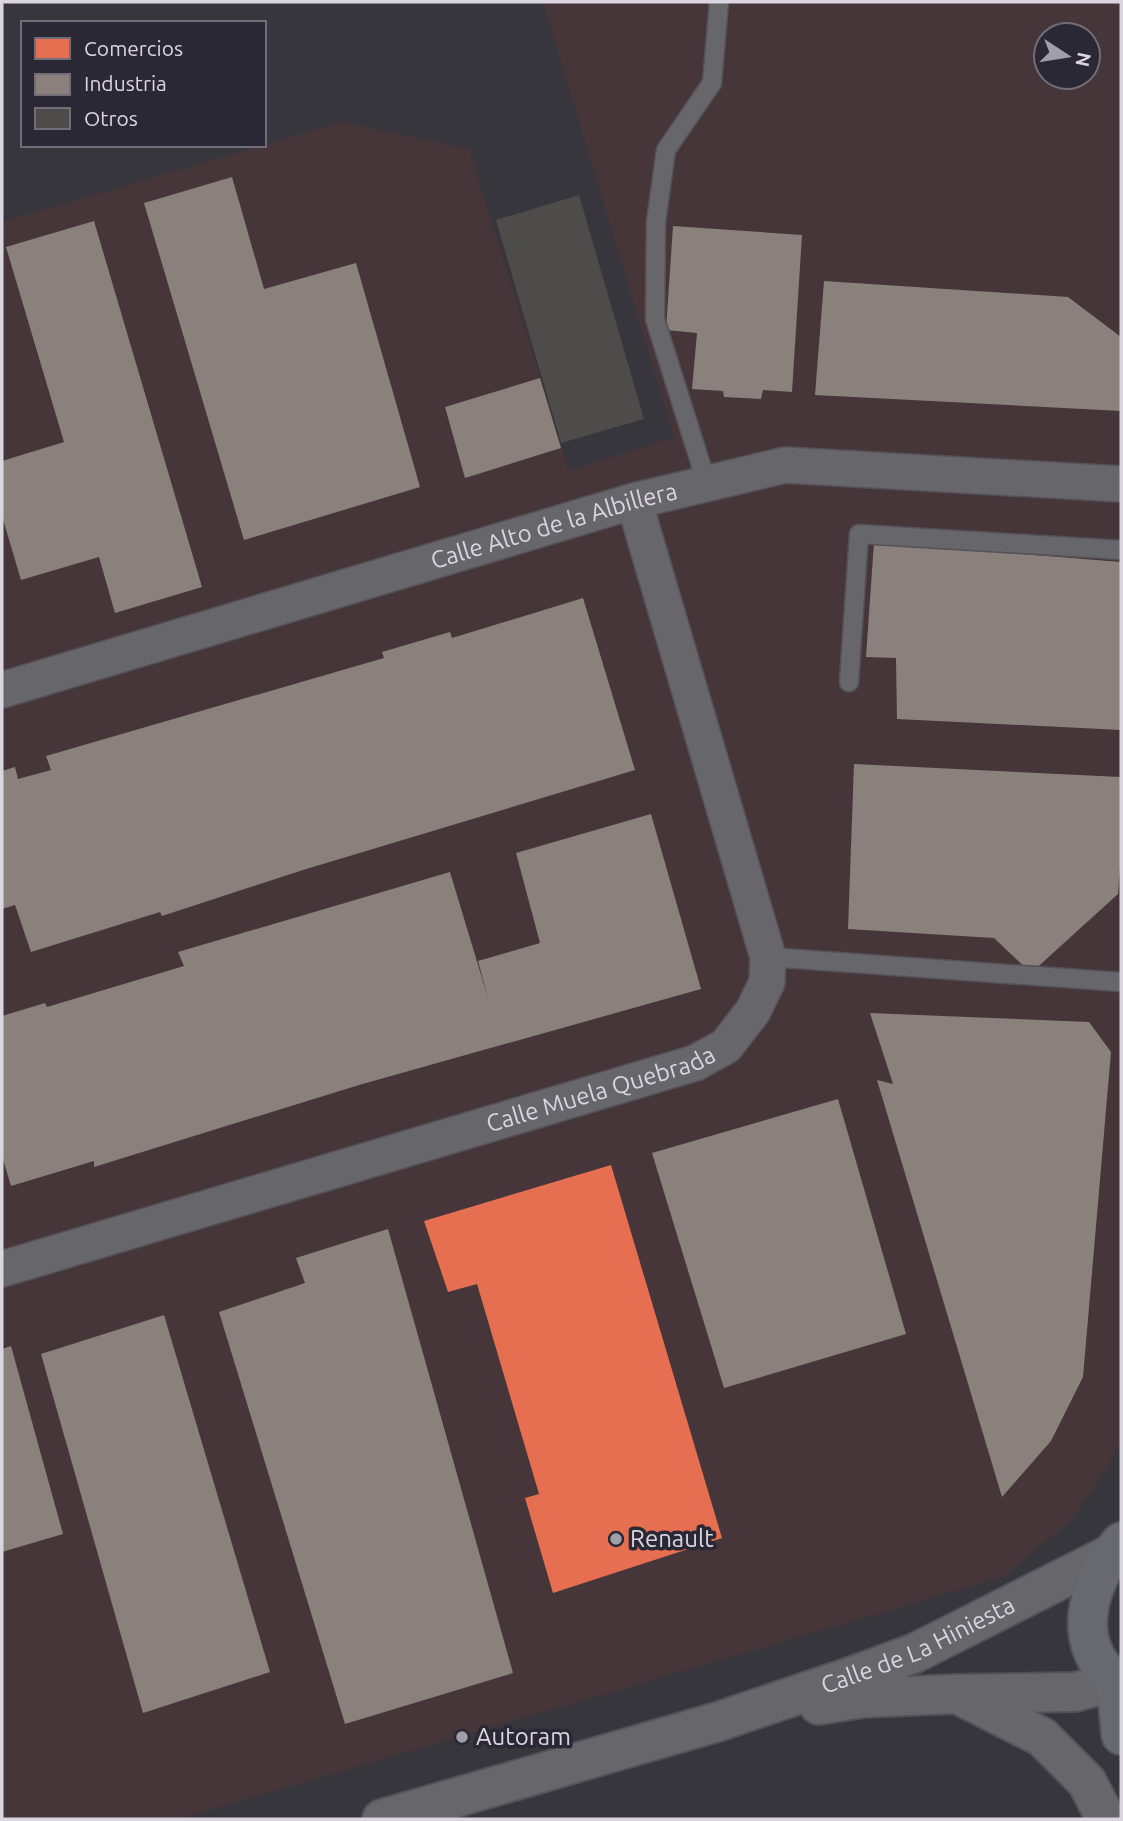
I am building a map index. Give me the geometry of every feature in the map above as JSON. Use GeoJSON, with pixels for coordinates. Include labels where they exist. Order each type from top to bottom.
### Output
{"type":"FeatureCollection","features":[{"type":"Feature","properties":{"kind":"main road"},"geometry":{"type":"LineString","coordinates":[[1116,1548],[1093,1587],[1087,1619],[1093,1649],[1102,1667],[1119,1683],[1121,1735]]}},
{"type":"Feature","properties":{"kind":"street","name":"Calle Alto de la Albillera"},"geometry":{"type":"LineString","coordinates":[[2,690],[634,501],[785,465],[1121,484]]}},
{"type":"Feature","properties":{"kind":"street","name":"Calle Muela Quebrada"},"geometry":{"type":"LineString","coordinates":[[2,1269],[695,1063],[726,1046],[753,1011],[767,982],[768,957],[634,501]]}},
{"type":"Feature","properties":{"kind":"street","name":"Calle de La Hiniesta"},"geometry":{"type":"LineString","coordinates":[[382,1819],[717,1722],[915,1653],[1116,1548]]}},
{"type":"Feature","properties":{"kind":"street","name":"Calle de La Hiniesta"},"geometry":{"type":"LineString","coordinates":[[717,1722],[863,1698],[954,1693],[1075,1692],[1119,1683]]}},
{"type":"Feature","properties":{"kind":"street"},"geometry":{"type":"LineString","coordinates":[[954,1693],[1042,1737],[1087,1782],[1106,1819]]}},
{"type":"Feature","properties":{"kind":"lane"},"geometry":{"type":"LineString","coordinates":[[707,484],[655,319],[656,222],[666,150],[712,83],[719,2]]}},
{"type":"Feature","properties":{"kind":"lane"},"geometry":{"type":"LineString","coordinates":[[849,682],[859,534],[1121,550]]}},
{"type":"Feature","properties":{"kind":"lane"},"geometry":{"type":"LineString","coordinates":[[768,957],[1121,982]]}},
{"type":"Feature","properties":{"kind":"shaded area"},"geometry":{"type":"Polygon","coordinates":[[[543,2],[1121,2],[1121,1443],[1097,1484],[1069,1522],[1003,1577],[179,1819],[2,1819],[2,222],[257,147],[266,147],[266,144],[342,122],[469,149],[569,471],[674,437],[543,2]]]}},
{"type":"Feature","properties":{"kind":"building: Comercios"},"geometry":{"type":"Polygon","coordinates":[[[611,1165],[722,1538],[553,1593],[525,1498],[539,1494],[477,1284],[448,1292],[424,1221],[611,1165]]]}},
{"type":"Feature","properties":{"kind":"building: Industria"},"geometry":{"type":"Polygon","coordinates":[[[232,177],[264,289],[356,263],[420,487],[244,540],[144,203],[232,177]]]}},
{"type":"Feature","properties":{"kind":"building: Industria"},"geometry":{"type":"Polygon","coordinates":[[[94,221],[202,587],[115,613],[99,557],[21,580],[2,516],[2,461],[64,442],[6,247],[94,221]]]}},
{"type":"Feature","properties":{"kind":"building: Industria"},"geometry":{"type":"Polygon","coordinates":[[[673,226],[802,235],[792,392],[763,390],[761,399],[724,397],[723,391],[692,389],[697,333],[666,330],[673,226]]]}},
{"type":"Feature","properties":{"kind":"building: Industria"},"geometry":{"type":"Polygon","coordinates":[[[824,281],[1068,297],[1121,337],[1121,411],[815,395],[824,281]]]}},
{"type":"Feature","properties":{"kind":"building: Industria"},"geometry":{"type":"Polygon","coordinates":[[[540,378],[561,448],[465,478],[445,407],[540,378]]]}},
{"type":"Feature","properties":{"kind":"building: Industria"},"geometry":{"type":"Polygon","coordinates":[[[874,542],[1121,562],[1121,730],[897,719],[896,658],[866,657],[874,542]]]}},
{"type":"Feature","properties":{"kind":"building: Industria"},"geometry":{"type":"Polygon","coordinates":[[[583,598],[635,770],[303,870],[162,916],[160,912],[31,952],[15,905],[2,909],[2,771],[15,767],[18,779],[51,770],[46,756],[384,658],[382,652],[450,632],[452,638],[583,598]]]}},
{"type":"Feature","properties":{"kind":"building: Industria"},"geometry":{"type":"Polygon","coordinates":[[[854,764],[1121,777],[1118,894],[1031,973],[994,938],[848,929],[854,764]]]}},
{"type":"Feature","properties":{"kind":"building: Industria"},"geometry":{"type":"Polygon","coordinates":[[[651,814],[701,989],[359,1085],[94,1167],[94,1161],[11,1186],[2,1156],[2,1016],[45,1003],[47,1007],[184,966],[178,952],[450,872],[488,998],[478,961],[540,943],[516,853],[651,814]]]}},
{"type":"Feature","properties":{"kind":"building: Industria"},"geometry":{"type":"Polygon","coordinates":[[[870,1013],[1089,1022],[1111,1052],[1083,1377],[1051,1441],[1002,1497],[877,1080],[893,1084],[870,1013]]]}},
{"type":"Feature","properties":{"kind":"building: Industria"},"geometry":{"type":"Polygon","coordinates":[[[838,1099],[906,1334],[724,1388],[652,1153],[838,1099]]]}},
{"type":"Feature","properties":{"kind":"building: Industria"},"geometry":{"type":"Polygon","coordinates":[[[388,1229],[513,1673],[345,1724],[219,1312],[305,1283],[296,1258],[388,1229]]]}},
{"type":"Feature","properties":{"kind":"building: Industria"},"geometry":{"type":"Polygon","coordinates":[[[164,1315],[270,1672],[143,1713],[41,1354],[164,1315]]]}},
{"type":"Feature","properties":{"kind":"building: Industria"},"geometry":{"type":"Polygon","coordinates":[[[11,1346],[63,1534],[2,1552],[2,1349],[11,1346]]]}},
{"type":"Feature","properties":{"kind":"building: Otros"},"geometry":{"type":"Polygon","coordinates":[[[579,195],[644,419],[561,443],[496,220],[579,195]]]}},
{"type":"Feature","properties":{"kind":"place","name":"Renault"},"geometry":{"type":"Point","coordinates":[616,1539]}},
{"type":"Feature","properties":{"kind":"place","name":"Autoram"},"geometry":{"type":"Point","coordinates":[462,1737]}}]}
